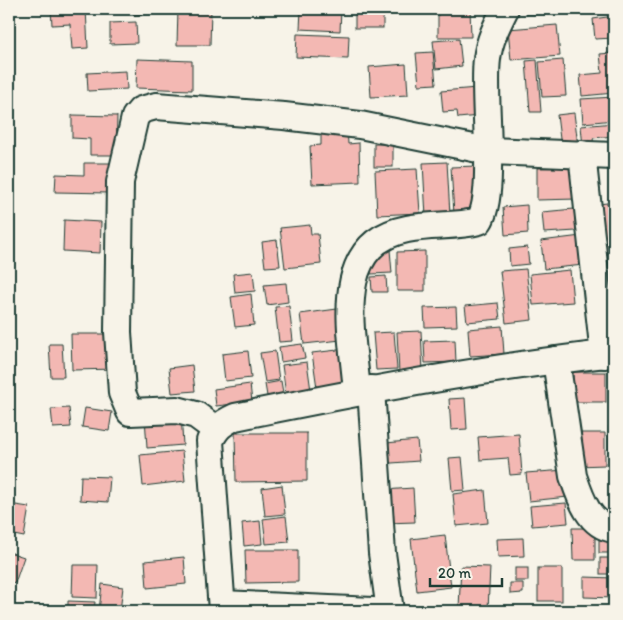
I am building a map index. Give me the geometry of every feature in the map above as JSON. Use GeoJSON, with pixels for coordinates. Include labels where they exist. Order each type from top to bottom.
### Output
{"type":"FeatureCollection","features":[{"type":"Feature","properties":{"kind":"street"},"geometry":{"type":"LineString","coordinates":[[390,611],[364,390],[350,304],[352,281],[359,262],[370,247],[388,236],[407,229],[479,221],[486,205],[488,151],[485,82],[487,58],[492,38],[505,9]]}},
{"type":"Feature","properties":{"kind":"street"},"geometry":{"type":"LineString","coordinates":[[215,429],[196,415],[177,410],[130,412],[122,393],[118,332],[120,182],[130,131],[135,117],[141,110],[156,106],[360,125],[488,151],[614,156]]}},
{"type":"Feature","properties":{"kind":"street"},"geometry":{"type":"LineString","coordinates":[[373,611],[222,608],[210,441],[215,429],[235,417],[364,390],[556,360],[609,354],[582,154]]}},
{"type":"Feature","properties":{"kind":"street"},"geometry":{"type":"LineString","coordinates":[[556,360],[573,476],[578,492],[584,507],[597,521],[605,528],[614,529]]}},
{"type":"Feature","properties":{"kind":"building"},"geometry":{"type":"Polygon","coordinates":[[[51,9],[86,9],[88,48],[72,49],[70,24],[52,25],[51,9]]]}},
{"type":"Feature","properties":{"kind":"building"},"geometry":{"type":"Polygon","coordinates":[[[133,9],[159,9],[160,13],[134,15],[133,9]]]}},
{"type":"Feature","properties":{"kind":"building"},"geometry":{"type":"Polygon","coordinates":[[[178,9],[211,9],[210,45],[177,45],[178,9]]]}},
{"type":"Feature","properties":{"kind":"building"},"geometry":{"type":"Polygon","coordinates":[[[301,9],[341,9],[340,31],[300,29],[301,9]]]}},
{"type":"Feature","properties":{"kind":"building"},"geometry":{"type":"Polygon","coordinates":[[[355,9],[383,9],[383,28],[355,28],[355,9]]]}},
{"type":"Feature","properties":{"kind":"building"},"geometry":{"type":"Polygon","coordinates":[[[438,9],[470,9],[471,37],[438,37],[438,9]]]}},
{"type":"Feature","properties":{"kind":"building"},"geometry":{"type":"Polygon","coordinates":[[[525,9],[563,9],[563,14],[526,14],[525,9]]]}},
{"type":"Feature","properties":{"kind":"building"},"geometry":{"type":"Polygon","coordinates":[[[614,16],[614,38],[595,39],[593,19],[614,16]]]}},
{"type":"Feature","properties":{"kind":"building"},"geometry":{"type":"Polygon","coordinates":[[[136,22],[137,43],[110,44],[110,23],[136,22]]]}},
{"type":"Feature","properties":{"kind":"building"},"geometry":{"type":"Polygon","coordinates":[[[557,25],[560,56],[511,60],[508,29],[557,25]]]}},
{"type":"Feature","properties":{"kind":"building"},"geometry":{"type":"Polygon","coordinates":[[[297,34],[349,36],[348,59],[296,57],[297,34]]]}},
{"type":"Feature","properties":{"kind":"building"},"geometry":{"type":"Polygon","coordinates":[[[459,39],[462,66],[436,69],[433,41],[459,39]]]}},
{"type":"Feature","properties":{"kind":"building"},"geometry":{"type":"Polygon","coordinates":[[[433,52],[436,84],[419,85],[416,53],[433,52]]]}},
{"type":"Feature","properties":{"kind":"building"},"geometry":{"type":"Polygon","coordinates":[[[611,53],[614,93],[582,96],[580,75],[602,73],[600,54],[611,53]]]}},
{"type":"Feature","properties":{"kind":"building"},"geometry":{"type":"Polygon","coordinates":[[[137,59],[192,61],[192,90],[136,88],[137,59]]]}},
{"type":"Feature","properties":{"kind":"building"},"geometry":{"type":"Polygon","coordinates":[[[537,60],[541,112],[530,112],[526,61],[537,60]]]}},
{"type":"Feature","properties":{"kind":"building"},"geometry":{"type":"Polygon","coordinates":[[[563,60],[566,96],[542,97],[539,62],[563,60]]]}},
{"type":"Feature","properties":{"kind":"building"},"geometry":{"type":"Polygon","coordinates":[[[406,64],[408,95],[371,97],[369,67],[406,64]]]}},
{"type":"Feature","properties":{"kind":"building"},"geometry":{"type":"Polygon","coordinates":[[[126,71],[127,89],[88,91],[87,73],[126,71]]]}},
{"type":"Feature","properties":{"kind":"building"},"geometry":{"type":"Polygon","coordinates":[[[477,88],[479,116],[458,118],[457,111],[443,112],[441,91],[477,88]]]}},
{"type":"Feature","properties":{"kind":"building"},"geometry":{"type":"Polygon","coordinates":[[[614,97],[614,120],[583,123],[581,99],[614,97]]]}},
{"type":"Feature","properties":{"kind":"building"},"geometry":{"type":"Polygon","coordinates":[[[574,113],[578,145],[561,147],[557,115],[574,113]]]}},
{"type":"Feature","properties":{"kind":"building"},"geometry":{"type":"Polygon","coordinates":[[[72,115],[117,116],[116,155],[90,155],[90,139],[72,138],[72,115]]]}},
{"type":"Feature","properties":{"kind":"building"},"geometry":{"type":"Polygon","coordinates":[[[614,123],[614,136],[593,138],[594,146],[583,147],[581,126],[614,123]]]}},
{"type":"Feature","properties":{"kind":"building"},"geometry":{"type":"Polygon","coordinates":[[[347,128],[348,144],[359,143],[360,182],[312,184],[310,146],[321,145],[321,130],[347,128]]]}},
{"type":"Feature","properties":{"kind":"building"},"geometry":{"type":"Polygon","coordinates":[[[374,144],[393,144],[393,167],[374,167],[374,144]]]}},
{"type":"Feature","properties":{"kind":"building"},"geometry":{"type":"Polygon","coordinates":[[[447,162],[450,215],[426,217],[423,163],[447,162]]]}},
{"type":"Feature","properties":{"kind":"building"},"geometry":{"type":"Polygon","coordinates":[[[84,163],[111,163],[110,193],[55,192],[56,174],[84,175],[84,163]]]}},
{"type":"Feature","properties":{"kind":"building"},"geometry":{"type":"Polygon","coordinates":[[[476,166],[478,212],[454,214],[451,167],[476,166]]]}},
{"type":"Feature","properties":{"kind":"building"},"geometry":{"type":"Polygon","coordinates":[[[576,167],[577,199],[537,200],[537,168],[576,167]]]}},
{"type":"Feature","properties":{"kind":"building"},"geometry":{"type":"Polygon","coordinates":[[[417,169],[420,213],[377,215],[375,171],[417,169]]]}},
{"type":"Feature","properties":{"kind":"building"},"geometry":{"type":"Polygon","coordinates":[[[614,202],[614,253],[599,255],[592,205],[614,202]]]}},
{"type":"Feature","properties":{"kind":"building"},"geometry":{"type":"Polygon","coordinates":[[[527,205],[528,233],[505,235],[503,207],[527,205]]]}},
{"type":"Feature","properties":{"kind":"building"},"geometry":{"type":"Polygon","coordinates":[[[574,209],[576,231],[544,233],[542,212],[574,209]]]}},
{"type":"Feature","properties":{"kind":"building"},"geometry":{"type":"Polygon","coordinates":[[[64,220],[101,222],[100,253],[63,251],[64,220]]]}},
{"type":"Feature","properties":{"kind":"building"},"geometry":{"type":"Polygon","coordinates":[[[310,225],[311,234],[318,234],[321,264],[285,268],[280,228],[310,225]]]}},
{"type":"Feature","properties":{"kind":"building"},"geometry":{"type":"Polygon","coordinates":[[[581,236],[584,265],[544,269],[541,241],[581,236]]]}},
{"type":"Feature","properties":{"kind":"building"},"geometry":{"type":"Polygon","coordinates":[[[277,240],[280,266],[265,267],[262,242],[277,240]]]}},
{"type":"Feature","properties":{"kind":"building"},"geometry":{"type":"Polygon","coordinates":[[[527,247],[529,264],[510,266],[509,249],[527,247]]]}},
{"type":"Feature","properties":{"kind":"building"},"geometry":{"type":"Polygon","coordinates":[[[390,250],[392,273],[371,274],[370,251],[390,250]]]}},
{"type":"Feature","properties":{"kind":"building"},"geometry":{"type":"Polygon","coordinates":[[[425,251],[425,291],[397,291],[397,252],[425,251]]]}},
{"type":"Feature","properties":{"kind":"building"},"geometry":{"type":"Polygon","coordinates":[[[526,269],[532,320],[506,323],[500,271],[526,269]]]}},
{"type":"Feature","properties":{"kind":"building"},"geometry":{"type":"Polygon","coordinates":[[[570,270],[573,302],[533,305],[530,274],[570,270]]]}},
{"type":"Feature","properties":{"kind":"building"},"geometry":{"type":"Polygon","coordinates":[[[253,272],[255,291],[235,293],[233,274],[253,272]]]}},
{"type":"Feature","properties":{"kind":"building"},"geometry":{"type":"Polygon","coordinates":[[[386,276],[387,292],[372,292],[371,277],[386,276]]]}},
{"type":"Feature","properties":{"kind":"building"},"geometry":{"type":"Polygon","coordinates":[[[286,283],[288,302],[267,305],[264,285],[286,283]]]}},
{"type":"Feature","properties":{"kind":"building"},"geometry":{"type":"Polygon","coordinates":[[[251,294],[254,325],[235,327],[231,297],[251,294]]]}},
{"type":"Feature","properties":{"kind":"building"},"geometry":{"type":"Polygon","coordinates":[[[498,303],[500,319],[467,322],[465,306],[498,303]]]}},
{"type":"Feature","properties":{"kind":"building"},"geometry":{"type":"Polygon","coordinates":[[[289,306],[293,341],[279,342],[275,307],[289,306]]]}},
{"type":"Feature","properties":{"kind":"building"},"geometry":{"type":"Polygon","coordinates":[[[456,307],[457,326],[425,327],[424,308],[456,307]]]}},
{"type":"Feature","properties":{"kind":"building"},"geometry":{"type":"Polygon","coordinates":[[[337,309],[341,340],[304,344],[300,314],[337,309]]]}},
{"type":"Feature","properties":{"kind":"building"},"geometry":{"type":"Polygon","coordinates":[[[502,326],[504,354],[470,356],[468,329],[502,326]]]}},
{"type":"Feature","properties":{"kind":"building"},"geometry":{"type":"Polygon","coordinates":[[[421,331],[423,372],[399,373],[397,332],[421,331]]]}},
{"type":"Feature","properties":{"kind":"building"},"geometry":{"type":"Polygon","coordinates":[[[394,332],[397,369],[376,370],[373,333],[394,332]]]}},
{"type":"Feature","properties":{"kind":"building"},"geometry":{"type":"Polygon","coordinates":[[[71,334],[114,334],[116,369],[72,370],[71,334]]]}},
{"type":"Feature","properties":{"kind":"building"},"geometry":{"type":"Polygon","coordinates":[[[455,340],[456,362],[425,363],[424,341],[455,340]]]}},
{"type":"Feature","properties":{"kind":"building"},"geometry":{"type":"Polygon","coordinates":[[[49,344],[62,344],[64,377],[51,377],[49,344]]]}},
{"type":"Feature","properties":{"kind":"building"},"geometry":{"type":"Polygon","coordinates":[[[302,344],[305,358],[281,362],[279,347],[302,344]]]}},
{"type":"Feature","properties":{"kind":"building"},"geometry":{"type":"Polygon","coordinates":[[[346,349],[350,384],[317,388],[312,353],[346,349]]]}},
{"type":"Feature","properties":{"kind":"building"},"geometry":{"type":"Polygon","coordinates":[[[248,351],[251,378],[225,381],[222,354],[248,351]]]}},
{"type":"Feature","properties":{"kind":"building"},"geometry":{"type":"Polygon","coordinates":[[[275,351],[279,380],[265,382],[260,353],[275,351]]]}},
{"type":"Feature","properties":{"kind":"building"},"geometry":{"type":"Polygon","coordinates":[[[307,362],[312,398],[287,402],[282,365],[307,362]]]}},
{"type":"Feature","properties":{"kind":"building"},"geometry":{"type":"Polygon","coordinates":[[[192,365],[195,391],[172,393],[169,368],[192,365]]]}},
{"type":"Feature","properties":{"kind":"building"},"geometry":{"type":"Polygon","coordinates":[[[573,372],[606,372],[606,402],[573,402],[573,372]]]}},
{"type":"Feature","properties":{"kind":"building"},"geometry":{"type":"Polygon","coordinates":[[[281,381],[285,405],[269,408],[265,384],[281,381]]]}},
{"type":"Feature","properties":{"kind":"building"},"geometry":{"type":"Polygon","coordinates":[[[250,384],[252,402],[216,406],[214,389],[250,384]]]}},
{"type":"Feature","properties":{"kind":"building"},"geometry":{"type":"Polygon","coordinates":[[[465,398],[467,429],[451,430],[449,399],[465,398]]]}},
{"type":"Feature","properties":{"kind":"building"},"geometry":{"type":"Polygon","coordinates":[[[69,408],[71,427],[53,428],[51,409],[69,408]]]}},
{"type":"Feature","properties":{"kind":"building"},"geometry":{"type":"Polygon","coordinates":[[[85,408],[112,412],[109,431],[82,427],[85,408]]]}},
{"type":"Feature","properties":{"kind":"building"},"geometry":{"type":"Polygon","coordinates":[[[181,414],[183,445],[147,448],[145,417],[181,414]]]}},
{"type":"Feature","properties":{"kind":"building"},"geometry":{"type":"Polygon","coordinates":[[[609,426],[614,426],[614,464],[609,465],[609,426]]]}},
{"type":"Feature","properties":{"kind":"building"},"geometry":{"type":"Polygon","coordinates":[[[235,433],[307,433],[307,481],[236,482],[235,433]]]}},
{"type":"Feature","properties":{"kind":"building"},"geometry":{"type":"Polygon","coordinates":[[[577,433],[605,433],[605,465],[577,466],[577,433]]]}},
{"type":"Feature","properties":{"kind":"building"},"geometry":{"type":"Polygon","coordinates":[[[519,434],[522,474],[510,475],[508,458],[480,460],[478,437],[519,434]]]}},
{"type":"Feature","properties":{"kind":"building"},"geometry":{"type":"Polygon","coordinates":[[[417,440],[419,461],[378,464],[376,444],[417,440]]]}},
{"type":"Feature","properties":{"kind":"building"},"geometry":{"type":"Polygon","coordinates":[[[182,451],[185,481],[143,486],[140,455],[182,451]]]}},
{"type":"Feature","properties":{"kind":"building"},"geometry":{"type":"Polygon","coordinates":[[[462,457],[465,490],[452,491],[449,458],[462,457]]]}},
{"type":"Feature","properties":{"kind":"building"},"geometry":{"type":"Polygon","coordinates":[[[565,470],[568,497],[529,501],[526,473],[565,470]]]}},
{"type":"Feature","properties":{"kind":"building"},"geometry":{"type":"Polygon","coordinates":[[[81,476],[110,477],[108,502],[80,500],[81,476]]]}},
{"type":"Feature","properties":{"kind":"building"},"geometry":{"type":"Polygon","coordinates":[[[282,485],[285,514],[265,516],[262,488],[282,485]]]}},
{"type":"Feature","properties":{"kind":"building"},"geometry":{"type":"Polygon","coordinates":[[[413,488],[415,522],[386,523],[384,490],[413,488]]]}},
{"type":"Feature","properties":{"kind":"building"},"geometry":{"type":"Polygon","coordinates":[[[485,490],[488,523],[456,526],[453,494],[485,490]]]}},
{"type":"Feature","properties":{"kind":"building"},"geometry":{"type":"Polygon","coordinates":[[[566,503],[568,523],[532,526],[530,506],[566,503]]]}},
{"type":"Feature","properties":{"kind":"building"},"geometry":{"type":"Polygon","coordinates":[[[9,504],[29,507],[24,537],[9,534],[9,504]]]}},
{"type":"Feature","properties":{"kind":"building"},"geometry":{"type":"Polygon","coordinates":[[[286,516],[289,542],[266,544],[263,519],[286,516]]]}},
{"type":"Feature","properties":{"kind":"building"},"geometry":{"type":"Polygon","coordinates":[[[260,521],[262,544],[244,546],[242,523],[260,521]]]}},
{"type":"Feature","properties":{"kind":"building"},"geometry":{"type":"Polygon","coordinates":[[[572,528],[595,528],[595,560],[573,560],[572,528]]]}},
{"type":"Feature","properties":{"kind":"building"},"geometry":{"type":"Polygon","coordinates":[[[599,533],[614,533],[614,553],[599,553],[599,533]]]}},
{"type":"Feature","properties":{"kind":"building"},"geometry":{"type":"Polygon","coordinates":[[[445,535],[451,587],[417,591],[411,539],[445,535]]]}},
{"type":"Feature","properties":{"kind":"building"},"geometry":{"type":"Polygon","coordinates":[[[523,538],[524,556],[498,557],[497,539],[523,538]]]}},
{"type":"Feature","properties":{"kind":"building"},"geometry":{"type":"Polygon","coordinates":[[[245,550],[298,550],[298,582],[246,583],[245,550]]]}},
{"type":"Feature","properties":{"kind":"building"},"geometry":{"type":"Polygon","coordinates":[[[9,552],[24,557],[15,583],[9,581],[9,552]]]}},
{"type":"Feature","properties":{"kind":"building"},"geometry":{"type":"Polygon","coordinates":[[[184,557],[186,584],[147,588],[145,561],[184,557]]]}},
{"type":"Feature","properties":{"kind":"building"},"geometry":{"type":"Polygon","coordinates":[[[600,558],[614,558],[614,574],[600,574],[600,558]]]}},
{"type":"Feature","properties":{"kind":"building"},"geometry":{"type":"Polygon","coordinates":[[[73,565],[98,565],[97,598],[72,597],[73,565]]]}},
{"type":"Feature","properties":{"kind":"building"},"geometry":{"type":"Polygon","coordinates":[[[461,566],[490,567],[488,610],[459,608],[461,566]]]}},
{"type":"Feature","properties":{"kind":"building"},"geometry":{"type":"Polygon","coordinates":[[[515,568],[528,568],[528,581],[515,581],[515,568]]]}},
{"type":"Feature","properties":{"kind":"building"},"geometry":{"type":"Polygon","coordinates":[[[538,568],[562,568],[562,601],[538,601],[538,568]]]}},
{"type":"Feature","properties":{"kind":"building"},"geometry":{"type":"Polygon","coordinates":[[[584,577],[614,578],[614,598],[584,597],[584,577]]]}},
{"type":"Feature","properties":{"kind":"building"},"geometry":{"type":"Polygon","coordinates":[[[510,583],[523,583],[523,593],[510,594],[510,583]]]}},
{"type":"Feature","properties":{"kind":"building"},"geometry":{"type":"Polygon","coordinates":[[[102,584],[123,587],[120,611],[99,611],[102,584]]]}},
{"type":"Feature","properties":{"kind":"building"},"geometry":{"type":"Polygon","coordinates":[[[68,601],[95,602],[94,611],[68,611],[68,601]]]}},
{"type":"Feature","properties":{"kind":"building"},"geometry":{"type":"Polygon","coordinates":[[[169,608],[170,611],[133,611],[133,609],[169,608]]]}}]}
